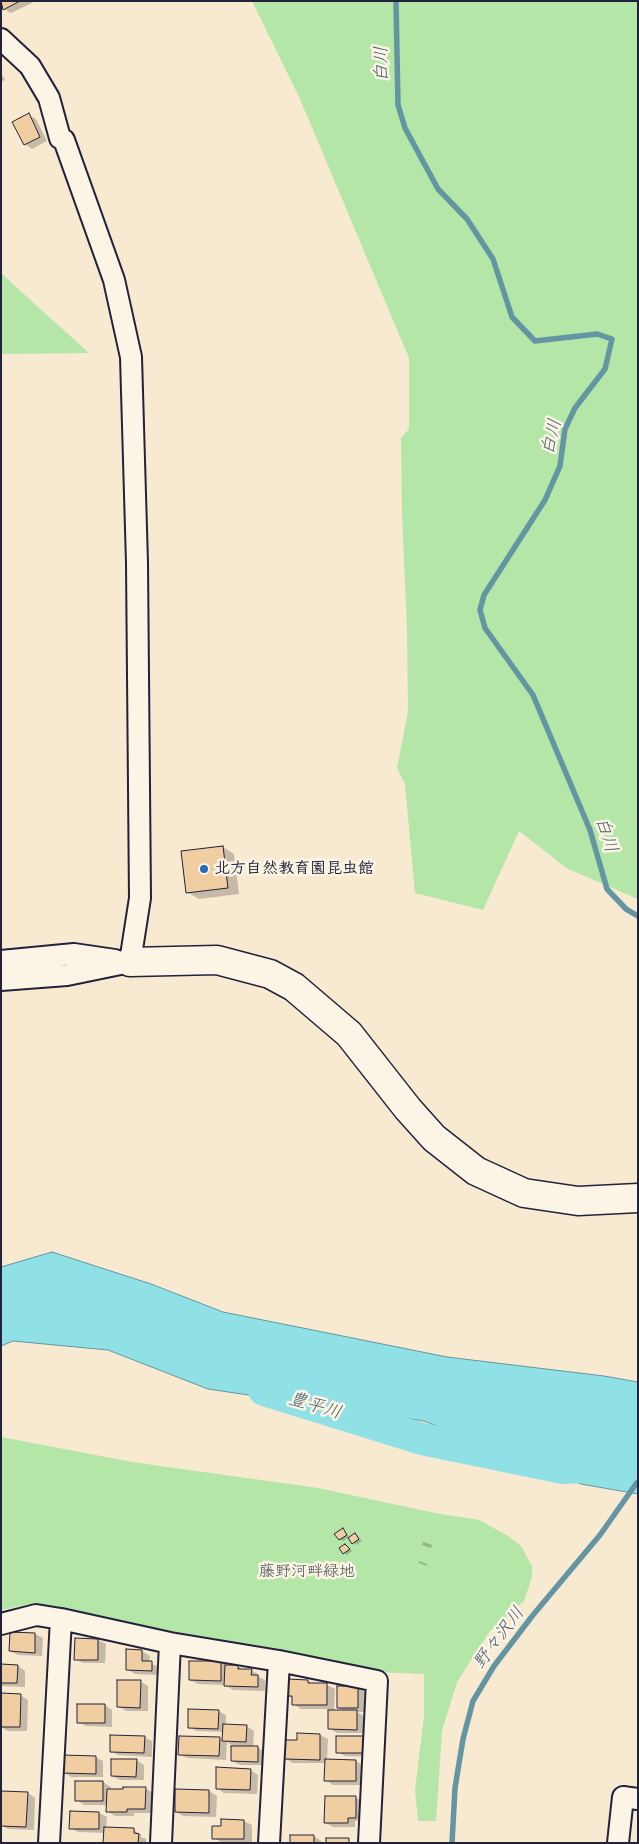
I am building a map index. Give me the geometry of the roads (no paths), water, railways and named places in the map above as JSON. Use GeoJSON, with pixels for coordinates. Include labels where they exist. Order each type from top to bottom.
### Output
{"type":"FeatureCollection","features":[{"type":"Feature","properties":{"kind":"street"},"geometry":{"type":"LineString","coordinates":[[1,39],[30,66],[49,98],[60,138],[64,140],[114,280],[131,357],[137,562],[140,898],[130,962]]}},
{"type":"Feature","properties":{"kind":"street"},"geometry":{"type":"LineString","coordinates":[[1,962],[74,954],[130,962],[217,960],[270,974],[294,987],[348,1034],[427,1131],[476,1171],[524,1193],[578,1200],[638,1198]]}},
{"type":"Feature","properties":{"kind":"street"},"geometry":{"type":"LineString","coordinates":[[1,980],[67,975],[130,962]]}},
{"type":"Feature","properties":{"kind":"street"},"geometry":{"type":"LineString","coordinates":[[1,1624],[36,1615],[170,1643],[377,1681],[369,1843]]}},
{"type":"Feature","properties":{"kind":"street"},"geometry":{"type":"LineString","coordinates":[[49,1843],[61,1619]]}},
{"type":"Feature","properties":{"kind":"street"},"geometry":{"type":"LineString","coordinates":[[160,1843],[170,1643]]}},
{"type":"Feature","properties":{"kind":"street"},"geometry":{"type":"LineString","coordinates":[[269,1843],[279,1662]]}},
{"type":"Feature","properties":{"kind":"street"},"geometry":{"type":"LineString","coordinates":[[618,1843],[623,1798],[638,1799]]}},
{"type":"Feature","properties":{"kind":"water"},"geometry":{"type":"Polygon","coordinates":[[[52,1252],[151,1284],[223,1312],[447,1357],[604,1376],[638,1382],[638,1494],[581,1484],[424,1421],[208,1389],[108,1350],[13,1341],[1,1346],[1,1267],[52,1252]]]}},
{"type":"Feature","properties":{"kind":"waterway","name":"白川"},"geometry":{"type":"LineString","coordinates":[[396,1],[398,105],[405,128],[438,189],[467,219],[493,259],[512,317],[535,341],[597,334],[612,339],[605,369],[575,408],[565,429],[560,466],[545,500],[484,595],[480,610],[485,628],[533,695],[590,830],[607,889],[626,909],[638,916]]}},
{"type":"Feature","properties":{"kind":"waterway","name":"豊平川"},"geometry":{"type":"LineString","coordinates":[[264,1390],[422,1439],[563,1468],[638,1464]]}},
{"type":"Feature","properties":{"kind":"waterway","name":"野々沢川"},"geometry":{"type":"LineString","coordinates":[[452,1843],[455,1788],[463,1739],[473,1701],[494,1666],[533,1615],[600,1535],[638,1481]]}},
{"type":"Feature","properties":{"kind":"place","name":"北方自然教育園昆虫館"},"geometry":{"type":"Point","coordinates":[204,869]}},
{"type":"Feature","properties":{"kind":"park label","name":"藤野河畔緑地"},"geometry":{"type":"Point","coordinates":[307,1572]}}]}
